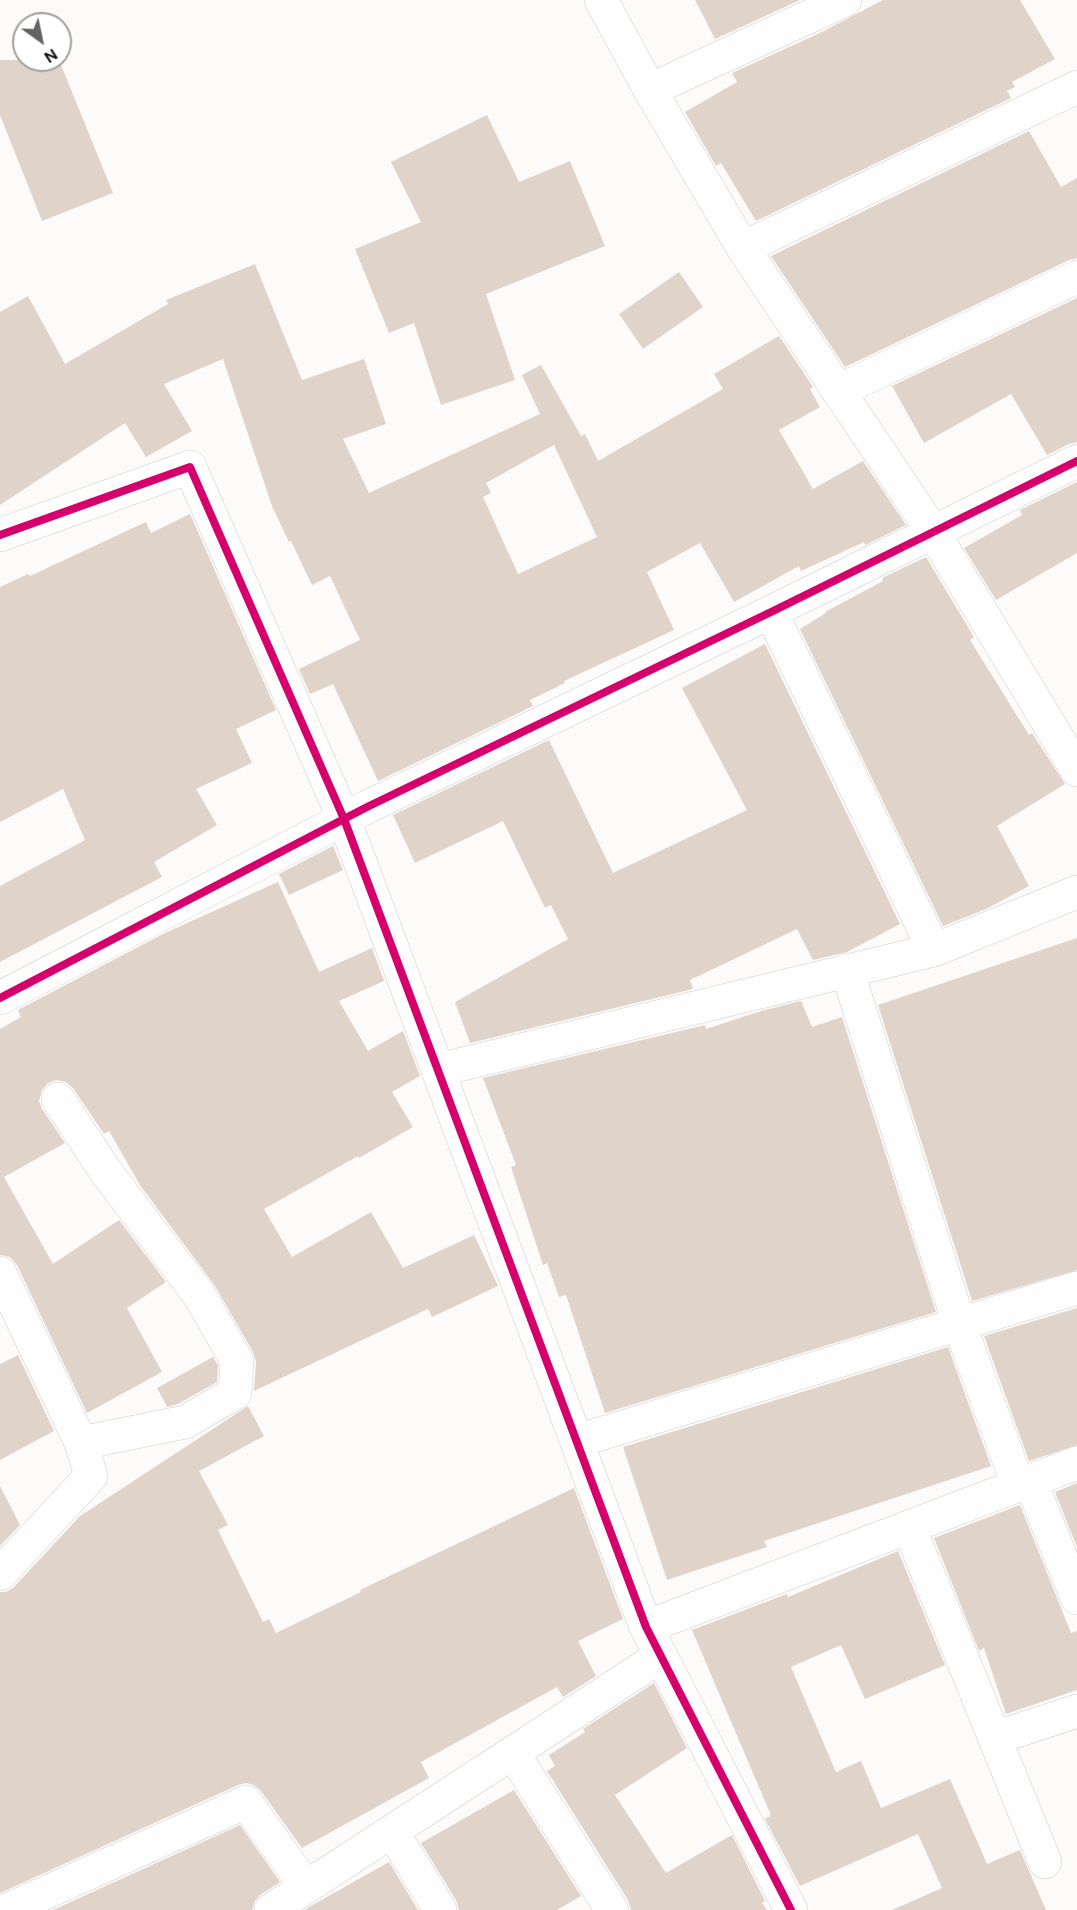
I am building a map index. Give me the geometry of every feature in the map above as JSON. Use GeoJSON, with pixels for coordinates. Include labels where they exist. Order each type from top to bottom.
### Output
{"type":"FeatureCollection","features":[{"type":"Feature","properties":{"kind":"street"},"geometry":{"type":"LineString","coordinates":[[601,0],[650,90],[743,248],[933,532],[1077,770]]}},
{"type":"Feature","properties":{"kind":"street"},"geometry":{"type":"LineString","coordinates":[[650,90],[846,0]]}},
{"type":"Feature","properties":{"kind":"street"},"geometry":{"type":"LineString","coordinates":[[743,248],[1077,87]]}},
{"type":"Feature","properties":{"kind":"street"},"geometry":{"type":"LineString","coordinates":[[838,391],[1077,277]]}},
{"type":"Feature","properties":{"kind":"street"},"geometry":{"type":"LineString","coordinates":[[0,998],[344,819],[1077,461]]}},
{"type":"Feature","properties":{"kind":"street"},"geometry":{"type":"LineString","coordinates":[[0,535],[190,467],[344,819],[646,1627],[790,1910]]}},
{"type":"Feature","properties":{"kind":"street"},"geometry":{"type":"LineString","coordinates":[[771,612],[934,950]]}},
{"type":"Feature","properties":{"kind":"street"},"geometry":{"type":"LineString","coordinates":[[438,1070],[934,950],[1077,892]]}},
{"type":"Feature","properties":{"kind":"street"},"geometry":{"type":"LineString","coordinates":[[847,970],[959,1323],[1024,1483],[1077,1598]]}},
{"type":"Feature","properties":{"kind":"street"},"geometry":{"type":"LineString","coordinates":[[58,1099],[104,1169],[199,1295],[237,1361],[235,1393],[185,1422],[81,1443]]}},
{"type":"Feature","properties":{"kind":"street"},"geometry":{"type":"LineString","coordinates":[[0,1273],[81,1443],[91,1476],[0,1574]]}},
{"type":"Feature","properties":{"kind":"street"},"geometry":{"type":"LineString","coordinates":[[576,1441],[1077,1288]]}},
{"type":"Feature","properties":{"kind":"street"},"geometry":{"type":"LineString","coordinates":[[646,1627],[1077,1462]]}},
{"type":"Feature","properties":{"kind":"street"},"geometry":{"type":"LineString","coordinates":[[909,1527],[1045,1862]]}},
{"type":"Feature","properties":{"kind":"street"},"geometry":{"type":"LineString","coordinates":[[271,1910],[662,1656]]}},
{"type":"Feature","properties":{"kind":"street"},"geometry":{"type":"LineString","coordinates":[[995,1738],[1077,1711]]}},
{"type":"Feature","properties":{"kind":"street"},"geometry":{"type":"LineString","coordinates":[[513,1753],[612,1910]]}},
{"type":"Feature","properties":{"kind":"street"},"geometry":{"type":"LineString","coordinates":[[7,1910],[246,1802],[306,1887]]}},
{"type":"Feature","properties":{"kind":"street"},"geometry":{"type":"LineString","coordinates":[[392,1831],[440,1910]]}},
{"type":"Feature","properties":{"kind":"building"},"geometry":{"type":"Polygon","coordinates":[[[695,0],[800,0],[715,39],[695,0]]]}},
{"type":"Feature","properties":{"kind":"building"},"geometry":{"type":"Polygon","coordinates":[[[883,0],[1020,0],[1055,59],[1012,82],[1015,87],[1007,91],[1011,98],[756,221],[721,163],[716,166],[685,112],[737,82],[732,73],[820,33],[883,0]]]}},
{"type":"Feature","properties":{"kind":"building"},"geometry":{"type":"Polygon","coordinates":[[[0,60],[12,60],[12,72],[64,72],[113,193],[42,221],[0,115],[0,60]]]}},
{"type":"Feature","properties":{"kind":"building"},"geometry":{"type":"Polygon","coordinates":[[[487,115],[519,182],[570,161],[605,246],[486,294],[515,380],[441,405],[414,323],[389,333],[355,249],[421,222],[391,162],[487,115]]]}},
{"type":"Feature","properties":{"kind":"building"},"geometry":{"type":"Polygon","coordinates":[[[1029,131],[1061,187],[1077,178],[1077,258],[845,367],[771,256],[1029,131]]]}},
{"type":"Feature","properties":{"kind":"building"},"geometry":{"type":"Polygon","coordinates":[[[255,264],[302,380],[364,359],[386,424],[343,439],[369,493],[540,414],[522,375],[541,365],[581,436],[585,434],[598,461],[723,389],[714,374],[779,336],[813,387],[810,389],[820,407],[779,430],[813,489],[863,461],[906,525],[865,545],[864,542],[801,571],[799,566],[734,602],[700,543],[647,572],[674,630],[564,681],[565,683],[530,700],[533,706],[378,781],[333,684],[310,694],[299,669],[360,640],[330,576],[312,585],[291,541],[289,542],[272,506],[223,359],[164,384],[192,431],[146,457],[125,423],[0,505],[0,312],[28,296],[65,364],[168,304],[166,300],[255,264]],[[554,445],[486,483],[491,493],[483,497],[518,574],[597,537],[554,445]]]}},
{"type":"Feature","properties":{"kind":"building"},"geometry":{"type":"Polygon","coordinates":[[[679,272],[703,307],[643,349],[619,314],[679,272]]]}},
{"type":"Feature","properties":{"kind":"building"},"geometry":{"type":"Polygon","coordinates":[[[1077,298],[1077,442],[1047,455],[1011,394],[924,443],[892,386],[1077,298]]]}},
{"type":"Feature","properties":{"kind":"building"},"geometry":{"type":"Polygon","coordinates":[[[1077,482],[1077,553],[996,600],[964,548],[1022,515],[1020,510],[1077,482]]]}},
{"type":"Feature","properties":{"kind":"building"},"geometry":{"type":"Polygon","coordinates":[[[190,514],[276,710],[236,729],[252,763],[196,789],[217,825],[154,862],[162,877],[0,962],[0,886],[85,840],[63,789],[0,822],[0,587],[28,574],[30,576],[146,522],[151,533],[190,514]]]}},
{"type":"Feature","properties":{"kind":"building"},"geometry":{"type":"Polygon","coordinates":[[[926,557],[974,637],[970,640],[1029,735],[1032,733],[1065,784],[997,826],[1029,886],[986,909],[943,926],[800,629],[825,612],[883,581],[882,578],[926,557]]]}},
{"type":"Feature","properties":{"kind":"building"},"geometry":{"type":"Polygon","coordinates":[[[765,644],[900,924],[847,952],[813,960],[797,929],[690,980],[693,989],[470,1043],[455,1002],[568,939],[551,905],[545,908],[503,821],[415,863],[393,815],[549,740],[613,873],[747,810],[682,688],[765,644]]]}},
{"type":"Feature","properties":{"kind":"building"},"geometry":{"type":"Polygon","coordinates":[[[333,846],[343,870],[289,895],[279,874],[333,846]]]}},
{"type":"Feature","properties":{"kind":"building"},"geometry":{"type":"Polygon","coordinates":[[[278,882],[319,972],[372,948],[384,981],[339,1001],[368,1051],[403,1031],[420,1076],[392,1092],[413,1127],[264,1209],[292,1257],[371,1212],[403,1268],[474,1235],[498,1286],[432,1317],[428,1309],[254,1391],[256,1362],[253,1352],[215,1286],[140,1185],[109,1131],[104,1134],[73,1088],[66,1082],[56,1080],[48,1083],[42,1090],[39,1101],[65,1143],[4,1177],[53,1264],[119,1220],[166,1282],[127,1308],[162,1372],[87,1413],[17,1265],[10,1257],[0,1255],[0,1029],[21,1017],[18,1010],[163,934],[278,882]]]}},
{"type":"Feature","properties":{"kind":"building"},"geometry":{"type":"Polygon","coordinates":[[[1077,938],[1077,1270],[972,1301],[878,1005],[1077,938]]]}},
{"type":"Feature","properties":{"kind":"building"},"geometry":{"type":"Polygon","coordinates":[[[801,1001],[812,1027],[842,1017],[936,1312],[605,1413],[566,1295],[559,1297],[547,1263],[543,1265],[511,1167],[516,1165],[483,1078],[705,1025],[706,1029],[801,1001]]]}},
{"type":"Feature","properties":{"kind":"building"},"geometry":{"type":"Polygon","coordinates":[[[1077,1308],[1077,1445],[1029,1461],[984,1336],[1077,1308]]]}},
{"type":"Feature","properties":{"kind":"building"},"geometry":{"type":"Polygon","coordinates":[[[948,1347],[991,1466],[764,1541],[767,1547],[667,1580],[623,1447],[948,1347]]]}},
{"type":"Feature","properties":{"kind":"building"},"geometry":{"type":"Polygon","coordinates":[[[18,1355],[54,1431],[0,1460],[0,1364],[18,1355]]]}},
{"type":"Feature","properties":{"kind":"building"},"geometry":{"type":"Polygon","coordinates":[[[213,1357],[218,1365],[217,1382],[178,1404],[167,1407],[157,1388],[213,1357]]]}},
{"type":"Feature","properties":{"kind":"building"},"geometry":{"type":"Polygon","coordinates":[[[248,1406],[264,1436],[199,1471],[228,1525],[218,1530],[263,1622],[269,1619],[276,1633],[361,1592],[360,1590],[574,1488],[623,1619],[578,1641],[596,1676],[563,1697],[557,1687],[421,1762],[429,1778],[302,1848],[261,1791],[254,1785],[246,1783],[0,1893],[0,1592],[6,1592],[14,1587],[80,1516],[248,1406]]]}},
{"type":"Feature","properties":{"kind":"building"},"geometry":{"type":"Polygon","coordinates":[[[1077,1483],[1077,1547],[1055,1492],[1077,1483]]]}},
{"type":"Feature","properties":{"kind":"building"},"geometry":{"type":"Polygon","coordinates":[[[0,1486],[20,1525],[0,1546],[0,1486]]]}},
{"type":"Feature","properties":{"kind":"building"},"geometry":{"type":"Polygon","coordinates":[[[1020,1505],[1071,1633],[1077,1631],[1077,1690],[1006,1714],[984,1648],[979,1651],[934,1538],[1020,1505]]]}},
{"type":"Feature","properties":{"kind":"building"},"geometry":{"type":"Polygon","coordinates":[[[898,1551],[945,1665],[865,1699],[841,1645],[791,1667],[836,1772],[861,1761],[881,1808],[950,1779],[987,1864],[1020,1850],[1046,1910],[892,1910],[942,1888],[918,1834],[800,1886],[765,1819],[770,1816],[770,1813],[692,1630],[787,1594],[788,1597],[898,1551]]]}},
{"type":"Feature","properties":{"kind":"building"},"geometry":{"type":"Polygon","coordinates":[[[654,1683],[687,1748],[615,1795],[666,1873],[732,1835],[765,1901],[762,1903],[767,1910],[631,1910],[628,1900],[547,1771],[555,1766],[549,1755],[585,1732],[583,1729],[654,1683]]]}},
{"type":"Feature","properties":{"kind":"building"},"geometry":{"type":"Polygon","coordinates":[[[514,1790],[581,1896],[557,1910],[459,1910],[456,1900],[421,1843],[514,1790]]]}},
{"type":"Feature","properties":{"kind":"building"},"geometry":{"type":"Polygon","coordinates":[[[240,1825],[280,1882],[260,1895],[252,1910],[53,1910],[240,1825]]]}},
{"type":"Feature","properties":{"kind":"building"},"geometry":{"type":"Polygon","coordinates":[[[389,1862],[418,1910],[305,1910],[309,1907],[389,1862]]]}},
{"type":"Feature","properties":{"kind":"cycle path"},"geometry":{"type":"LineString","coordinates":[[0,998],[367,807],[1077,461]]}},
{"type":"Feature","properties":{"kind":"cycle path"},"geometry":{"type":"LineString","coordinates":[[0,535],[190,467],[344,819],[646,1627],[791,1910]]}}]}
